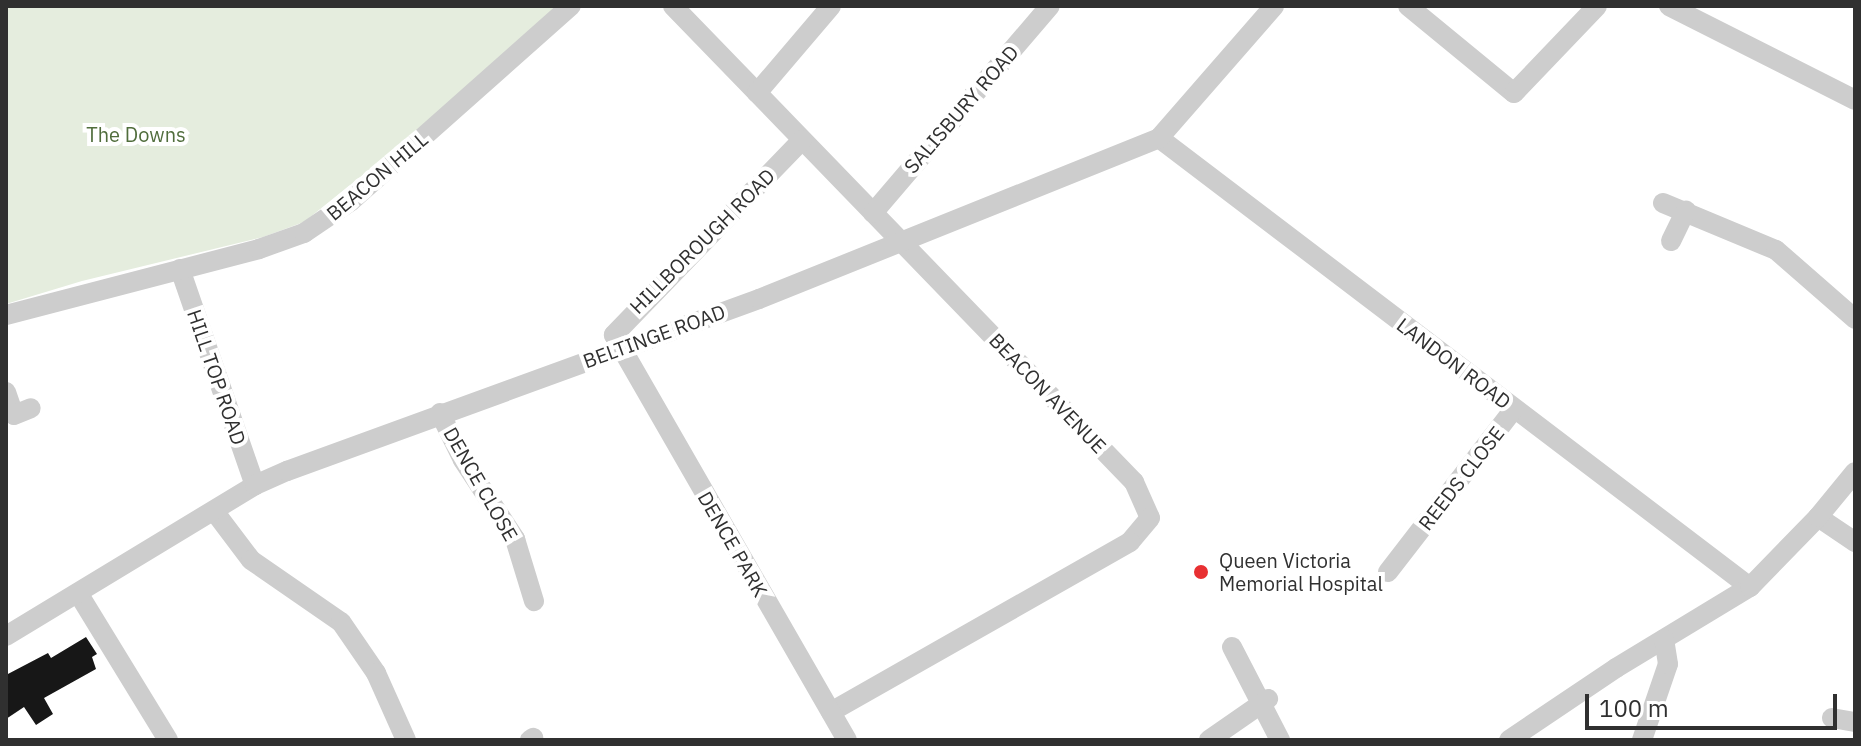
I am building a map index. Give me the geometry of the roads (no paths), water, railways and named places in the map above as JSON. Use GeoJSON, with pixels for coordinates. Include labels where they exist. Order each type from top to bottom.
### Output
{"type":"FeatureCollection","features":[{"type":"Feature","properties":{"kind":"street","name":"BEACON HILL"},"geometry":{"type":"LineString","coordinates":[[6,315],[283,241],[326,220],[571,6]]}},
{"type":"Feature","properties":{"kind":"street","name":"BEACON AVENUE"},"geometry":{"type":"LineString","coordinates":[[673,6],[1134,482],[1150,518],[1130,542],[831,712]]}},
{"type":"Feature","properties":{"kind":"street"},"geometry":{"type":"LineString","coordinates":[[757,93],[831,6]]}},
{"type":"Feature","properties":{"kind":"street","name":"SALISBURY ROAD"},"geometry":{"type":"LineString","coordinates":[[873,213],[1050,6]]}},
{"type":"Feature","properties":{"kind":"street","name":"BELTINGE ROAD"},"geometry":{"type":"LineString","coordinates":[[6,636],[255,485],[440,413],[902,243],[1159,138],[1274,6]]}},
{"type":"Feature","properties":{"kind":"street"},"geometry":{"type":"LineString","coordinates":[[1408,6],[1514,93],[1597,6]]}},
{"type":"Feature","properties":{"kind":"street"},"geometry":{"type":"LineString","coordinates":[[1669,6],[1855,100]]}},
{"type":"Feature","properties":{"kind":"street","name":"LANDON ROAD"},"geometry":{"type":"LineString","coordinates":[[1159,138],[1750,587]]}},
{"type":"Feature","properties":{"kind":"street","name":"HILLBOROUGH ROAD"},"geometry":{"type":"LineString","coordinates":[[619,349],[614,335],[626,319],[802,140]]}},
{"type":"Feature","properties":{"kind":"street"},"geometry":{"type":"LineString","coordinates":[[1663,203],[1776,250],[1855,319]]}},
{"type":"Feature","properties":{"kind":"street"},"geometry":{"type":"LineString","coordinates":[[1671,241],[1686,210]]}},
{"type":"Feature","properties":{"kind":"street","name":"HILL TOP ROAD"},"geometry":{"type":"LineString","coordinates":[[180,269],[255,485]]}},
{"type":"Feature","properties":{"kind":"street","name":"DENCE PARK"},"geometry":{"type":"LineString","coordinates":[[619,349],[847,740]]}},
{"type":"Feature","properties":{"kind":"street"},"geometry":{"type":"LineString","coordinates":[[6,392],[14,415],[31,408]]}},
{"type":"Feature","properties":{"kind":"street","name":"REEDS CLOSE"},"geometry":{"type":"LineString","coordinates":[[1388,572],[1399,540],[1514,409]]}},
{"type":"Feature","properties":{"kind":"street","name":"DENCE CLOSE"},"geometry":{"type":"LineString","coordinates":[[440,413],[463,460],[515,539],[534,601]]}},
{"type":"Feature","properties":{"kind":"street"},"geometry":{"type":"LineString","coordinates":[[1509,740],[1750,587],[1818,517],[1855,472]]}},
{"type":"Feature","properties":{"kind":"street"},"geometry":{"type":"LineString","coordinates":[[214,511],[251,560],[341,622],[376,673],[408,730]]}},
{"type":"Feature","properties":{"kind":"street"},"geometry":{"type":"LineString","coordinates":[[1818,517],[1855,542]]}},
{"type":"Feature","properties":{"kind":"street"},"geometry":{"type":"LineString","coordinates":[[78,593],[168,740]]}},
{"type":"Feature","properties":{"kind":"street"},"geometry":{"type":"LineString","coordinates":[[1642,740],[1668,664],[1664,639]]}},
{"type":"Feature","properties":{"kind":"street"},"geometry":{"type":"LineString","coordinates":[[1232,647],[1265,702],[1281,738]]}},
{"type":"Feature","properties":{"kind":"street"},"geometry":{"type":"LineString","coordinates":[[1209,740],[1265,702]]}},
{"type":"Feature","properties":{"kind":"street"},"geometry":{"type":"LineString","coordinates":[[1832,718],[1855,722]]}},
{"type":"Feature","properties":{"kind":"place","name":"Queen Victoria Memorial Hospital"},"geometry":{"type":"Point","coordinates":[1201,572]}},
{"type":"Feature","properties":{"kind":"park label","name":"The Downs"},"geometry":{"type":"Point","coordinates":[136,134]}}]}
